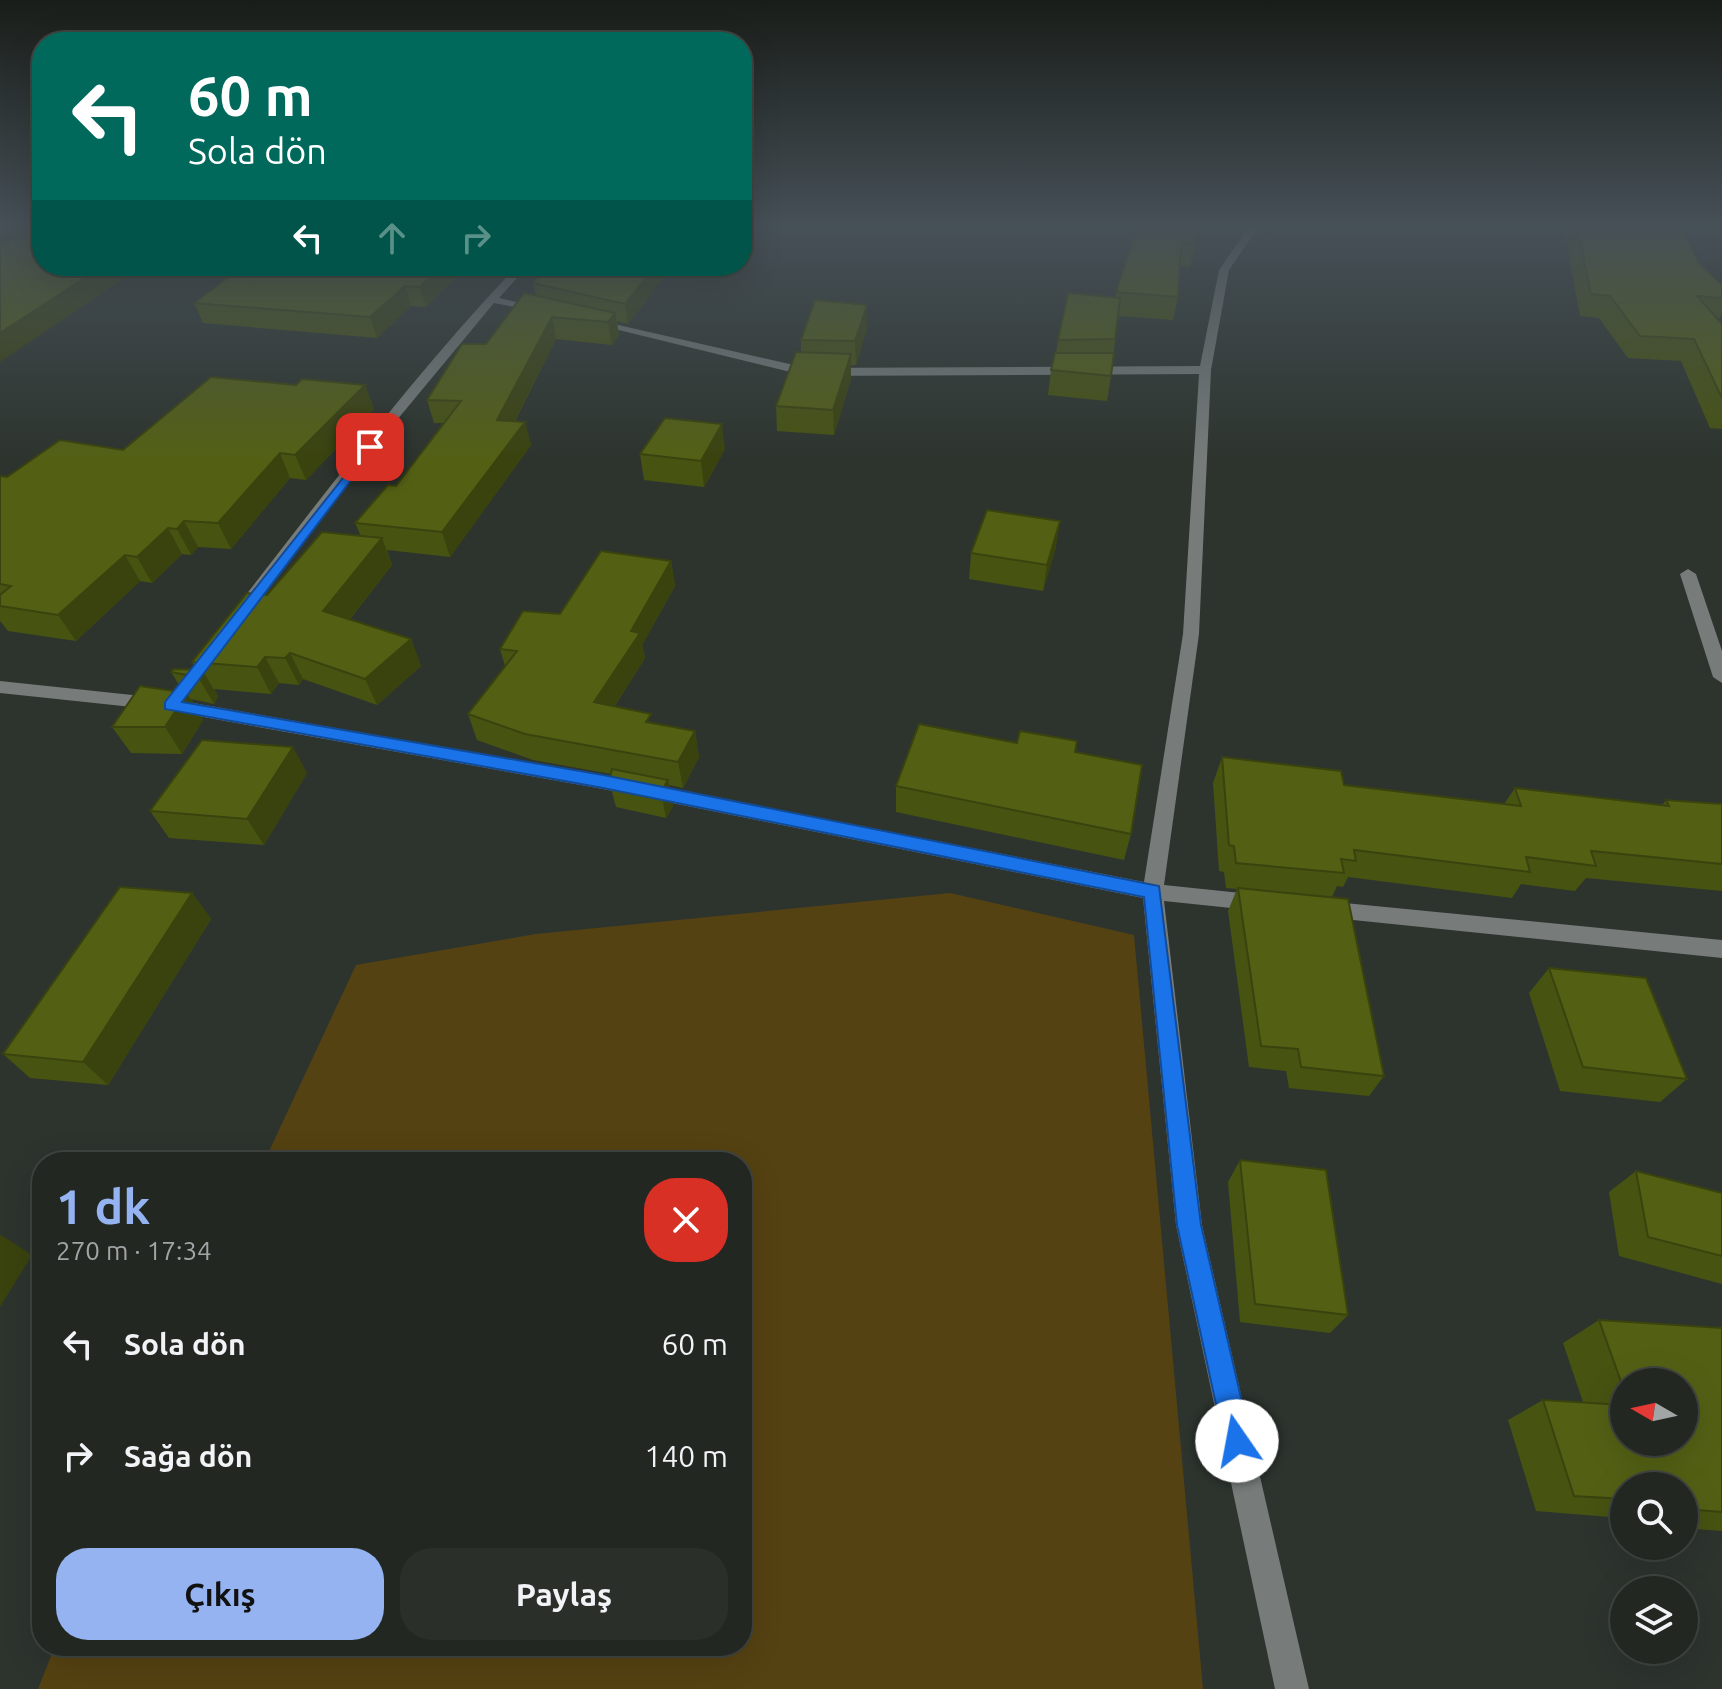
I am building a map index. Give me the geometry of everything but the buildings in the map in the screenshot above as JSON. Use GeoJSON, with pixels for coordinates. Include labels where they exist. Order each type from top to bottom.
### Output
{"type":"FeatureCollection","features":[{"type":"Feature","properties":{"kind":"street"},"geometry":{"type":"LineString","coordinates":[[227,632],[350,472],[487,304]]}},
{"type":"Feature","properties":{"kind":"street"},"geometry":{"type":"LineString","coordinates":[[512,304],[551,313]]}},
{"type":"Feature","properties":{"kind":"street"},"geometry":{"type":"LineString","coordinates":[[1218,304],[1205,370],[1191,634],[1153,892],[1189,1225],[1292,1689]]}},
{"type":"Feature","properties":{"kind":"street"},"geometry":{"type":"LineString","coordinates":[[581,320],[807,372],[1205,370]]}},
{"type":"Feature","properties":{"kind":"street"},"geometry":{"type":"LineString","coordinates":[[1688,574],[1722,677]]}},
{"type":"Feature","properties":{"kind":"street"},"geometry":{"type":"LineString","coordinates":[[0,687],[175,699],[1153,892],[1279,904]]}},
{"type":"Feature","properties":{"kind":"street"},"geometry":{"type":"LineString","coordinates":[[1311,908],[1722,949]]}},
{"type":"Feature","properties":{"kind":"shaded area"},"geometry":{"type":"Polygon","coordinates":[[[950,893],[1134,935],[1203,1689],[38,1689],[51,1656],[752,1656],[752,1152],[269,1152],[356,965],[536,934],[950,893]]]}},
{"type":"Feature","properties":{"kind":"route"},"geometry":{"type":"LineString","coordinates":[[370,447],[170,705],[603,782],[1153,892],[1189,1225],[1237,1441]]}}]}
